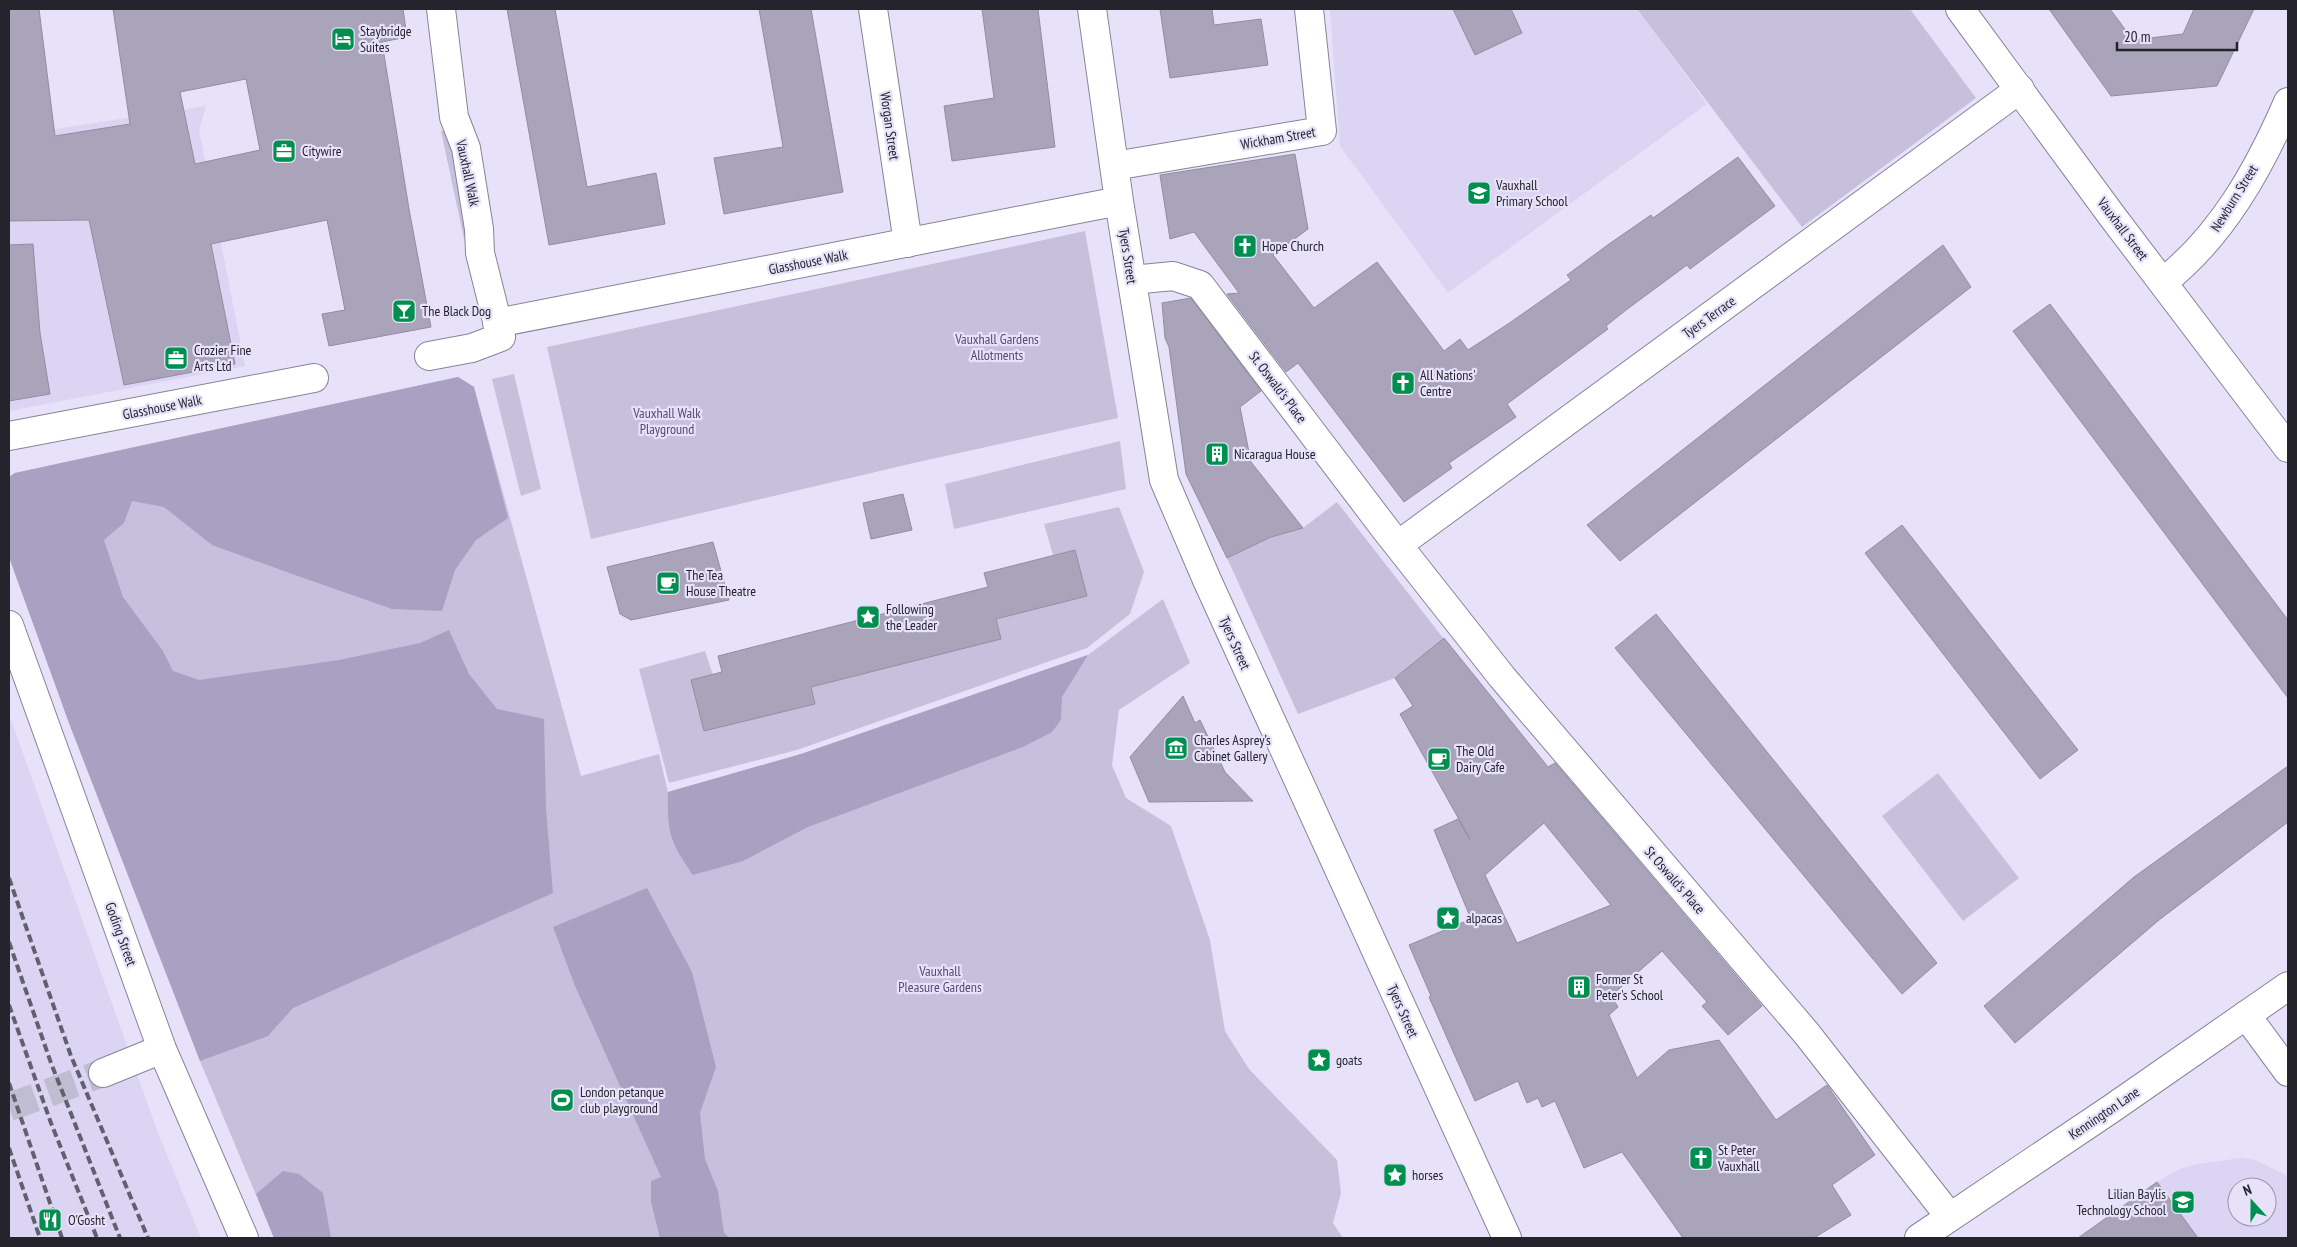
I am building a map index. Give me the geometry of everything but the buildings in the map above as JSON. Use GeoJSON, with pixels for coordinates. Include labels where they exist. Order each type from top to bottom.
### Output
{"type":"FeatureCollection","features":[{"type":"Feature","properties":{"kind":"main road","name":"Vauxhall Walk"},"geometry":{"type":"LineString","coordinates":[[441,9],[454,117],[466,148],[479,229],[480,253],[499,330]]}},
{"type":"Feature","properties":{"kind":"main road","name":"Worgan Street"},"geometry":{"type":"LineString","coordinates":[[874,9],[908,243]]}},
{"type":"Feature","properties":{"kind":"main road","name":"Tyers Street"},"geometry":{"type":"LineString","coordinates":[[1092,9],[1119,201],[1167,489],[1214,598],[1507,1238]]}},
{"type":"Feature","properties":{"kind":"main road","name":"Wickham Street"},"geometry":{"type":"LineString","coordinates":[[1114,166],[1322,131],[1309,9]]}},
{"type":"Feature","properties":{"kind":"main road","name":"Vauxhall Street"},"geometry":{"type":"LineString","coordinates":[[1960,9],[2288,448]]}},
{"type":"Feature","properties":{"kind":"main road","name":"Tyers Terrace"},"geometry":{"type":"LineString","coordinates":[[1398,545],[2020,89]]}},
{"type":"Feature","properties":{"kind":"main road","name":"Newburn Street"},"geometry":{"type":"LineString","coordinates":[[2163,282],[2184,265],[2204,244],[2228,213],[2244,188],[2288,102]]}},
{"type":"Feature","properties":{"kind":"main road","name":"Glasshouse Walk"},"geometry":{"type":"LineString","coordinates":[[430,356],[472,348],[518,318],[1119,201]]}},
{"type":"Feature","properties":{"kind":"main road","name":"St. Oswald's Place"},"geometry":{"type":"LineString","coordinates":[[1132,280],[1173,276],[1200,285],[1398,545]]}},
{"type":"Feature","properties":{"kind":"main road","name":"Glasshouse Walk"},"geometry":{"type":"LineString","coordinates":[[9,436],[314,378]]}},
{"type":"Feature","properties":{"kind":"main road","name":"St Oswald's Place"},"geometry":{"type":"LineString","coordinates":[[1398,545],[1502,677],[1807,1034],[1950,1217]]}},
{"type":"Feature","properties":{"kind":"main road","name":"Goding Street"},"geometry":{"type":"LineString","coordinates":[[9,625],[162,1049],[244,1238]]}},
{"type":"Feature","properties":{"kind":"main road","name":"Kennington Lane"},"geometry":{"type":"LineString","coordinates":[[1919,1238],[2111,1109],[2288,986]]}},
{"type":"Feature","properties":{"kind":"main road"},"geometry":{"type":"LineString","coordinates":[[2246,1015],[2288,1072]]}},
{"type":"Feature","properties":{"kind":"main road"},"geometry":{"type":"LineString","coordinates":[[103,1073],[162,1049]]}},
{"type":"Feature","properties":{"kind":"shaded area","name":"Vauxhall Primary School"},"geometry":{"type":"Polygon","coordinates":[[[1330,9],[1637,9],[1707,104],[1448,293],[1340,146],[1330,9]]]}},
{"type":"Feature","properties":{"kind":"shaded area"},"geometry":{"type":"Polygon","coordinates":[[[206,106],[199,130],[245,366],[9,411],[9,136],[206,106]]]}},
{"type":"Feature","properties":{"kind":"shaded area"},"geometry":{"type":"Polygon","coordinates":[[[458,377],[474,387],[508,518],[476,540],[455,570],[442,611],[392,609],[212,545],[164,507],[132,501],[124,523],[104,540],[123,597],[163,651],[173,671],[199,680],[339,660],[420,643],[449,630],[469,674],[497,709],[544,719],[546,808],[553,893],[293,1008],[268,1036],[200,1061],[69,723],[9,557],[9,477],[15,473],[458,377]]]}},
{"type":"Feature","properties":{"kind":"shaded area"},"geometry":{"type":"Polygon","coordinates":[[[1088,655],[1062,697],[1061,720],[1052,732],[1023,747],[808,827],[743,861],[693,875],[679,854],[669,828],[668,792],[801,754],[1088,655]]]}},
{"type":"Feature","properties":{"kind":"shaded area"},"geometry":{"type":"Polygon","coordinates":[[[9,714],[157,1130],[201,1238],[9,1238],[9,714]]]}},
{"type":"Feature","properties":{"kind":"shaded area"},"geometry":{"type":"Polygon","coordinates":[[[647,888],[692,972],[716,1067],[700,1113],[705,1159],[718,1191],[724,1233],[730,1238],[660,1238],[651,1202],[651,1181],[661,1177],[575,986],[553,927],[647,888]]]}},
{"type":"Feature","properties":{"kind":"shaded area","name":"Lilian Baylis Technology School"},"geometry":{"type":"Polygon","coordinates":[[[2241,1158],[2255,1160],[2288,1176],[2288,1238],[2078,1238],[2157,1182],[2180,1169],[2197,1164],[2241,1158]]]}},
{"type":"Feature","properties":{"kind":"shaded area"},"geometry":{"type":"Polygon","coordinates":[[[283,1171],[299,1174],[323,1193],[331,1238],[274,1238],[256,1194],[283,1171]]]}},
{"type":"Feature","properties":{"kind":"green space"},"geometry":{"type":"Polygon","coordinates":[[[1637,9],[1910,9],[1976,98],[1802,227],[1637,9]]]}},
{"type":"Feature","properties":{"kind":"green space"},"geometry":{"type":"Polygon","coordinates":[[[452,129],[475,237],[464,239],[441,131],[452,129]]]}},
{"type":"Feature","properties":{"kind":"green space","name":"Vauxhall Walk Playground"},"geometry":{"type":"Polygon","coordinates":[[[1085,231],[1118,418],[918,462],[591,539],[547,347],[1085,231]]]}},
{"type":"Feature","properties":{"kind":"green space"},"geometry":{"type":"Polygon","coordinates":[[[514,374],[541,489],[521,496],[492,379],[514,374]]]}},
{"type":"Feature","properties":{"kind":"green space","name":"Vauxhall Pleasure Gardens"},"geometry":{"type":"Polygon","coordinates":[[[458,377],[474,387],[581,776],[659,754],[668,792],[801,754],[1088,655],[1163,599],[1190,663],[1119,710],[1112,765],[1126,798],[1171,826],[1210,940],[1225,1031],[1249,1069],[1337,1160],[1341,1193],[1333,1223],[1343,1238],[274,1238],[200,1061],[69,723],[9,557],[9,477],[15,473],[458,377]]]}},
{"type":"Feature","properties":{"kind":"green space"},"geometry":{"type":"Polygon","coordinates":[[[1120,441],[1126,489],[954,529],[945,484],[1120,441]]]}},
{"type":"Feature","properties":{"kind":"green space"},"geometry":{"type":"Polygon","coordinates":[[[1337,502],[1444,639],[1395,678],[1298,714],[1227,558],[1271,537],[1303,528],[1337,502]]]}},
{"type":"Feature","properties":{"kind":"green space"},"geometry":{"type":"Polygon","coordinates":[[[1119,507],[1144,572],[1130,614],[1087,648],[797,750],[669,783],[639,669],[705,651],[713,675],[705,731],[815,704],[811,687],[1001,639],[996,619],[1087,596],[1075,550],[1053,555],[1044,524],[1119,507]]]}},
{"type":"Feature","properties":{"kind":"green space"},"geometry":{"type":"Polygon","coordinates":[[[1938,773],[2019,878],[1963,921],[1882,816],[1938,773]]]}},
{"type":"Feature","properties":{"kind":"tunnel"},"geometry":{"type":"LineString","coordinates":[[9,1107],[103,1073]]}},
{"type":"Feature","properties":{"kind":"railway"},"geometry":{"type":"LineString","coordinates":[[9,878],[71,1056],[148,1238]]}},
{"type":"Feature","properties":{"kind":"railway"},"geometry":{"type":"LineString","coordinates":[[9,942],[51,1063],[120,1238]]}},
{"type":"Feature","properties":{"kind":"railway"},"geometry":{"type":"LineString","coordinates":[[9,1005],[51,1123],[97,1238]]}},
{"type":"Feature","properties":{"kind":"railway"},"geometry":{"type":"LineString","coordinates":[[9,1083],[62,1238]]}},
{"type":"Feature","properties":{"kind":"railway"},"geometry":{"type":"LineString","coordinates":[[9,1148],[40,1238]]}},
{"type":"Feature","properties":{"kind":"place","name":"Staybridge Suites"},"geometry":{"type":"Point","coordinates":[343,39]}},
{"type":"Feature","properties":{"kind":"place","name":"Citywire"},"geometry":{"type":"Point","coordinates":[284,151]}},
{"type":"Feature","properties":{"kind":"place","name":"Vauxhall Primary School"},"geometry":{"type":"Point","coordinates":[1479,193]}},
{"type":"Feature","properties":{"kind":"place","name":"Hope Church"},"geometry":{"type":"Point","coordinates":[1245,246]}},
{"type":"Feature","properties":{"kind":"place","name":"The Black Dog"},"geometry":{"type":"Point","coordinates":[404,311]}},
{"type":"Feature","properties":{"kind":"place","name":"Crozier Fine Arts Ltd"},"geometry":{"type":"Point","coordinates":[176,358]}},
{"type":"Feature","properties":{"kind":"place","name":"All Nations' Centre"},"geometry":{"type":"Point","coordinates":[1403,383]}},
{"type":"Feature","properties":{"kind":"place","name":"Nicaragua House"},"geometry":{"type":"Point","coordinates":[1217,454]}},
{"type":"Feature","properties":{"kind":"place","name":"The Tea House Theatre"},"geometry":{"type":"Point","coordinates":[668,583]}},
{"type":"Feature","properties":{"kind":"place","name":"Following the Leader"},"geometry":{"type":"Point","coordinates":[868,617]}},
{"type":"Feature","properties":{"kind":"place","name":"Charles Asprey’s Cabinet Gallery"},"geometry":{"type":"Point","coordinates":[1176,748]}},
{"type":"Feature","properties":{"kind":"place","name":"The Old Dairy Cafe"},"geometry":{"type":"Point","coordinates":[1439,759]}},
{"type":"Feature","properties":{"kind":"place","name":"alpacas"},"geometry":{"type":"Point","coordinates":[1448,918]}},
{"type":"Feature","properties":{"kind":"place","name":"Former St Peter's School"},"geometry":{"type":"Point","coordinates":[1579,987]}},
{"type":"Feature","properties":{"kind":"place","name":"goats"},"geometry":{"type":"Point","coordinates":[1319,1060]}},
{"type":"Feature","properties":{"kind":"place","name":"London petanque club playground"},"geometry":{"type":"Point","coordinates":[562,1100]}},
{"type":"Feature","properties":{"kind":"place","name":"St Peter Vauxhall"},"geometry":{"type":"Point","coordinates":[1701,1158]}},
{"type":"Feature","properties":{"kind":"place","name":"horses"},"geometry":{"type":"Point","coordinates":[1395,1175]}},
{"type":"Feature","properties":{"kind":"place","name":"Lilian Baylis Technology School"},"geometry":{"type":"Point","coordinates":[2183,1202]}},
{"type":"Feature","properties":{"kind":"place","name":"O'Gosht"},"geometry":{"type":"Point","coordinates":[50,1220]}},
{"type":"Feature","properties":{"kind":"park label","name":"Vauxhall Gardens Allotments"},"geometry":{"type":"Point","coordinates":[997,348]}}]}
